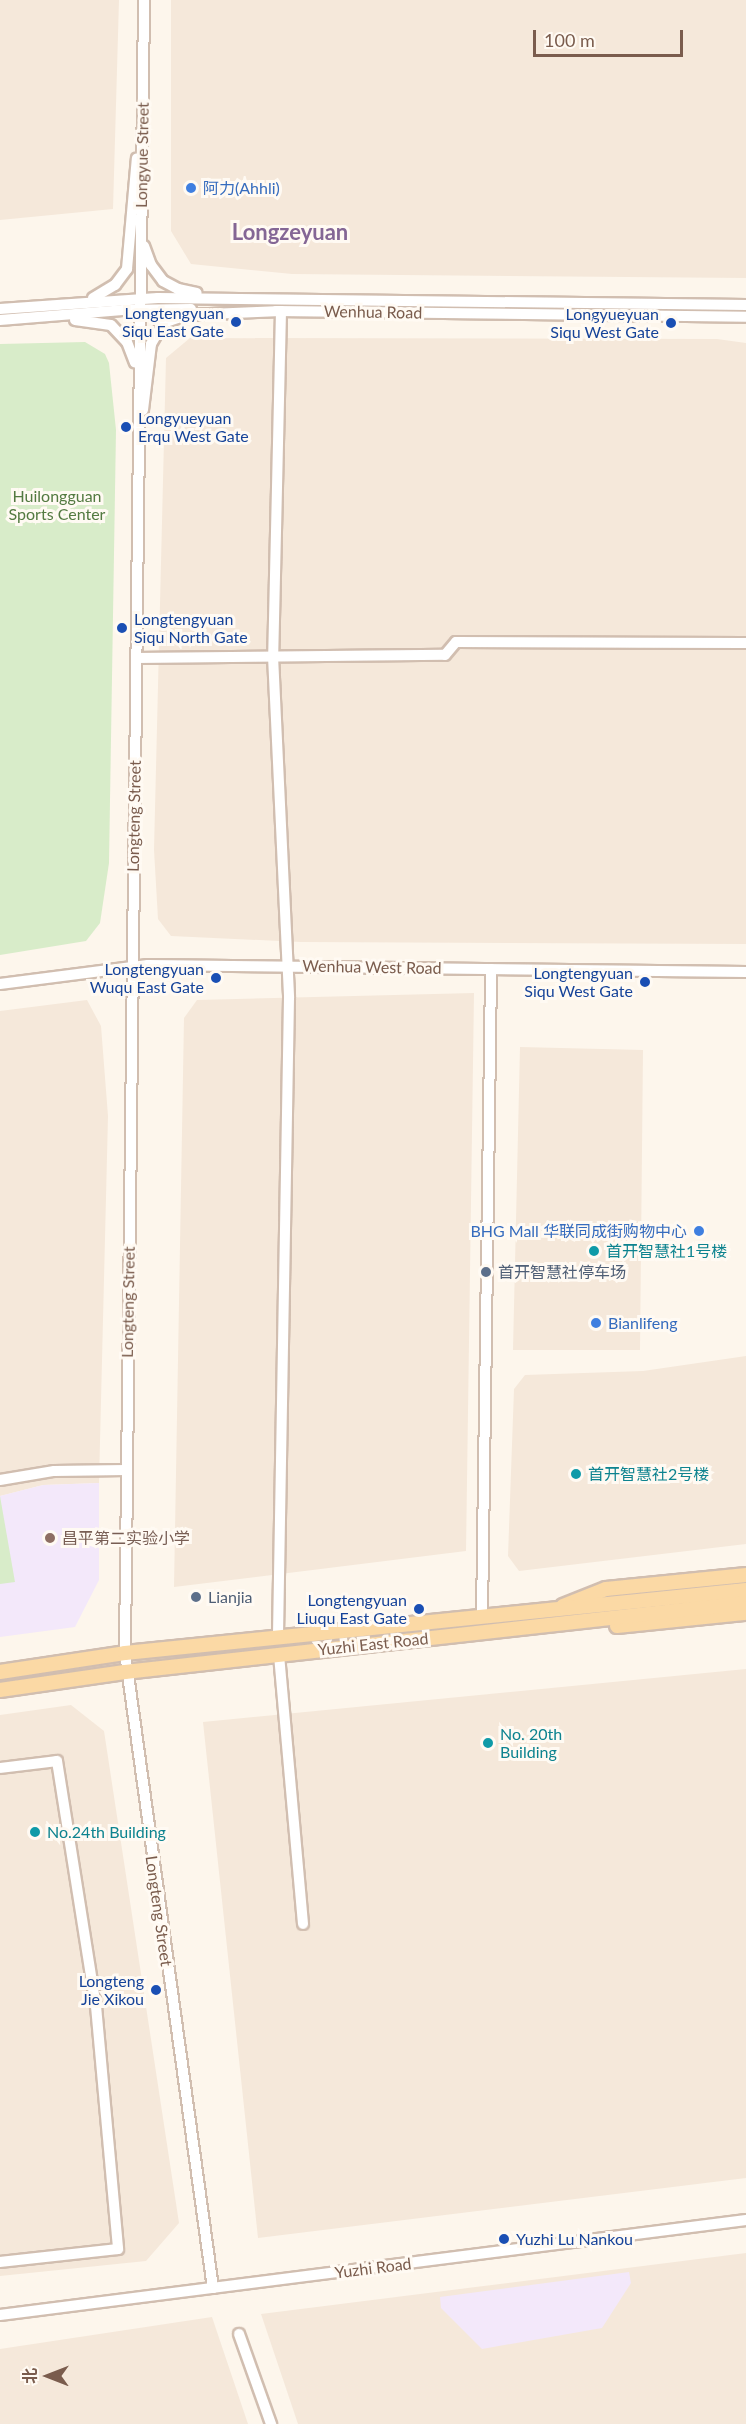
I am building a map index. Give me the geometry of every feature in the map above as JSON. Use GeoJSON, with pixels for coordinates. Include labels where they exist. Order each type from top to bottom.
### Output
{"type":"FeatureCollection","features":[{"type":"Feature","properties":{"kind":"main road"},"geometry":{"type":"LineString","coordinates":[[548,1610],[596,1591],[746,1575]]}},
{"type":"Feature","properties":{"kind":"main road","name":"Yuzhi East Road"},"geometry":{"type":"LineString","coordinates":[[0,1672],[125,1653],[746,1590]]}},
{"type":"Feature","properties":{"kind":"main road","name":"Yuzhi East Road"},"geometry":{"type":"LineString","coordinates":[[0,1690],[125,1672],[746,1603]]}},
{"type":"Feature","properties":{"kind":"main road"},"geometry":{"type":"LineString","coordinates":[[549,1625],[608,1627],[746,1613]]}},
{"type":"Feature","properties":{"kind":"street","name":"Longyue Street"},"geometry":{"type":"LineString","coordinates":[[140,304],[144,0]]}},
{"type":"Feature","properties":{"kind":"street"},"geometry":{"type":"LineString","coordinates":[[61,304],[104,293],[120,282],[128,269],[131,188],[143,119]]}},
{"type":"Feature","properties":{"kind":"street"},"geometry":{"type":"LineString","coordinates":[[141,213],[147,256],[167,284],[197,293],[281,305]]}},
{"type":"Feature","properties":{"kind":"street","name":"Wenhua Road"},"geometry":{"type":"LineString","coordinates":[[0,309],[61,304],[746,305]]}},
{"type":"Feature","properties":{"kind":"street","name":"Wenhua Road"},"geometry":{"type":"LineString","coordinates":[[0,320],[140,304]]}},
{"type":"Feature","properties":{"kind":"street","name":"Longteng Street"},"geometry":{"type":"LineString","coordinates":[[140,304],[125,1672],[213,2288]]}},
{"type":"Feature","properties":{"kind":"street"},"geometry":{"type":"LineString","coordinates":[[139,441],[151,344],[160,326],[181,316],[281,305]]}},
{"type":"Feature","properties":{"kind":"street"},"geometry":{"type":"LineString","coordinates":[[278,1637],[288,966],[273,656],[281,305]]}},
{"type":"Feature","properties":{"kind":"street","name":"Wenhua Road"},"geometry":{"type":"LineString","coordinates":[[281,305],[746,318]]}},
{"type":"Feature","properties":{"kind":"street"},"geometry":{"type":"LineString","coordinates":[[0,320],[94,320],[111,325],[132,351],[139,411]]}},
{"type":"Feature","properties":{"kind":"street"},"geometry":{"type":"LineString","coordinates":[[136,658],[445,655],[456,642],[746,643]]}},
{"type":"Feature","properties":{"kind":"street","name":"Wenhua West Road"},"geometry":{"type":"LineString","coordinates":[[0,984],[132,965],[746,973]]}},
{"type":"Feature","properties":{"kind":"street"},"geometry":{"type":"LineString","coordinates":[[482,1617],[491,969]]}},
{"type":"Feature","properties":{"kind":"street"},"geometry":{"type":"LineString","coordinates":[[0,1480],[54,1472],[126,1470]]}},
{"type":"Feature","properties":{"kind":"street"},"geometry":{"type":"LineString","coordinates":[[279,1655],[303,1924]]}},
{"type":"Feature","properties":{"kind":"street"},"geometry":{"type":"LineString","coordinates":[[0,1768],[57,1761],[96,2006],[118,2250],[0,2262]]}},
{"type":"Feature","properties":{"kind":"street","name":"Yuzhi Road"},"geometry":{"type":"LineString","coordinates":[[0,2315],[746,2220]]}},
{"type":"Feature","properties":{"kind":"street"},"geometry":{"type":"LineString","coordinates":[[701,2226],[746,2225]]}},
{"type":"Feature","properties":{"kind":"street"},"geometry":{"type":"LineString","coordinates":[[239,2334],[271,2424]]}},
{"type":"Feature","properties":{"kind":"shaded area"},"geometry":{"type":"Polygon","coordinates":[[[0,0],[119,0],[113,209],[0,220],[0,0]]]}},
{"type":"Feature","properties":{"kind":"shaded area"},"geometry":{"type":"Polygon","coordinates":[[[171,0],[746,0],[746,278],[292,274],[191,264],[171,231],[171,0]]]}},
{"type":"Feature","properties":{"kind":"shaded area"},"geometry":{"type":"Polygon","coordinates":[[[190,338],[717,339],[746,343],[746,944],[301,942],[171,936],[158,919],[154,850],[166,358],[190,338]]]}},
{"type":"Feature","properties":{"kind":"shaded area"},"geometry":{"type":"Polygon","coordinates":[[[474,993],[466,1551],[174,1587],[184,1018],[197,1000],[474,993]]]}},
{"type":"Feature","properties":{"kind":"shaded area"},"geometry":{"type":"Polygon","coordinates":[[[87,1000],[101,1026],[108,1116],[99,1483],[43,1485],[0,1496],[0,1011],[87,1000]]]}},
{"type":"Feature","properties":{"kind":"shaded area"},"geometry":{"type":"Polygon","coordinates":[[[520,1047],[643,1050],[640,1350],[513,1350],[520,1047]]]}},
{"type":"Feature","properties":{"kind":"shaded area"},"geometry":{"type":"Polygon","coordinates":[[[746,1356],[746,1544],[519,1571],[508,1556],[514,1389],[525,1375],[643,1371],[746,1356]]]}},
{"type":"Feature","properties":{"kind":"shaded area","name":"昌平第二实验小学"},"geometry":{"type":"Polygon","coordinates":[[[99,1483],[99,1580],[75,1627],[0,1637],[0,1496],[43,1485],[99,1483]]]}},
{"type":"Feature","properties":{"kind":"shaded area"},"geometry":{"type":"Polygon","coordinates":[[[746,1669],[746,2178],[258,2238],[203,1722],[746,1669]]]}},
{"type":"Feature","properties":{"kind":"shaded area"},"geometry":{"type":"Polygon","coordinates":[[[71,1705],[104,1731],[179,2223],[146,2261],[0,2276],[0,1715],[71,1705]]]}},
{"type":"Feature","properties":{"kind":"shaded area"},"geometry":{"type":"Polygon","coordinates":[[[746,2253],[746,2424],[298,2424],[261,2314],[746,2253]]]}},
{"type":"Feature","properties":{"kind":"shaded area"},"geometry":{"type":"Polygon","coordinates":[[[629,2272],[631,2283],[602,2328],[482,2349],[441,2308],[440,2297],[629,2272]]]}},
{"type":"Feature","properties":{"kind":"shaded area"},"geometry":{"type":"Polygon","coordinates":[[[212,2317],[248,2424],[0,2424],[0,2349],[212,2317]]]}},
{"type":"Feature","properties":{"kind":"green space","name":"Huilongguan Sports Center"},"geometry":{"type":"Polygon","coordinates":[[[85,342],[105,354],[109,363],[116,430],[109,863],[100,923],[86,941],[0,955],[0,344],[85,342]]]}},
{"type":"Feature","properties":{"kind":"green space"},"geometry":{"type":"Polygon","coordinates":[[[0,1496],[15,1582],[0,1584],[0,1496]]]}},
{"type":"Feature","properties":{"kind":"place","name":"阿力(Ahhli)"},"geometry":{"type":"Point","coordinates":[191,188]}},
{"type":"Feature","properties":{"kind":"place","name":"Longtengyuan Siqu East Gate"},"geometry":{"type":"Point","coordinates":[236,322]}},
{"type":"Feature","properties":{"kind":"place","name":"Longyueyuan Siqu West Gate"},"geometry":{"type":"Point","coordinates":[671,323]}},
{"type":"Feature","properties":{"kind":"place","name":"Longyueyuan Erqu West Gate"},"geometry":{"type":"Point","coordinates":[126,427]}},
{"type":"Feature","properties":{"kind":"place","name":"Longtengyuan Siqu North Gate"},"geometry":{"type":"Point","coordinates":[122,628]}},
{"type":"Feature","properties":{"kind":"place","name":"Longtengyuan Wuqu East Gate"},"geometry":{"type":"Point","coordinates":[216,978]}},
{"type":"Feature","properties":{"kind":"place","name":"Longtengyuan Siqu West Gate"},"geometry":{"type":"Point","coordinates":[645,982]}},
{"type":"Feature","properties":{"kind":"place","name":"BHG Mall 华联同成街购物中心"},"geometry":{"type":"Point","coordinates":[699,1231]}},
{"type":"Feature","properties":{"kind":"place","name":"首开智慧社1号楼"},"geometry":{"type":"Point","coordinates":[594,1251]}},
{"type":"Feature","properties":{"kind":"place","name":"首开智慧社停车场"},"geometry":{"type":"Point","coordinates":[486,1272]}},
{"type":"Feature","properties":{"kind":"place","name":"Bianlifeng"},"geometry":{"type":"Point","coordinates":[596,1323]}},
{"type":"Feature","properties":{"kind":"place","name":"首开智慧社2号楼"},"geometry":{"type":"Point","coordinates":[576,1474]}},
{"type":"Feature","properties":{"kind":"place","name":"昌平第二实验小学"},"geometry":{"type":"Point","coordinates":[50,1538]}},
{"type":"Feature","properties":{"kind":"place","name":"Lianjia"},"geometry":{"type":"Point","coordinates":[196,1597]}},
{"type":"Feature","properties":{"kind":"place","name":"Longtengyuan Liuqu East Gate"},"geometry":{"type":"Point","coordinates":[419,1609]}},
{"type":"Feature","properties":{"kind":"place","name":"No. 20th Building"},"geometry":{"type":"Point","coordinates":[488,1743]}},
{"type":"Feature","properties":{"kind":"place","name":"No.24th Building"},"geometry":{"type":"Point","coordinates":[35,1832]}},
{"type":"Feature","properties":{"kind":"place","name":"Longteng Jie Xikou"},"geometry":{"type":"Point","coordinates":[156,1990]}},
{"type":"Feature","properties":{"kind":"place","name":"Yuzhi Lu Nankou"},"geometry":{"type":"Point","coordinates":[504,2239]}},
{"type":"Feature","properties":{"kind":"district","name":"Longzeyuan"},"geometry":{"type":"Point","coordinates":[290,232]}}]}
